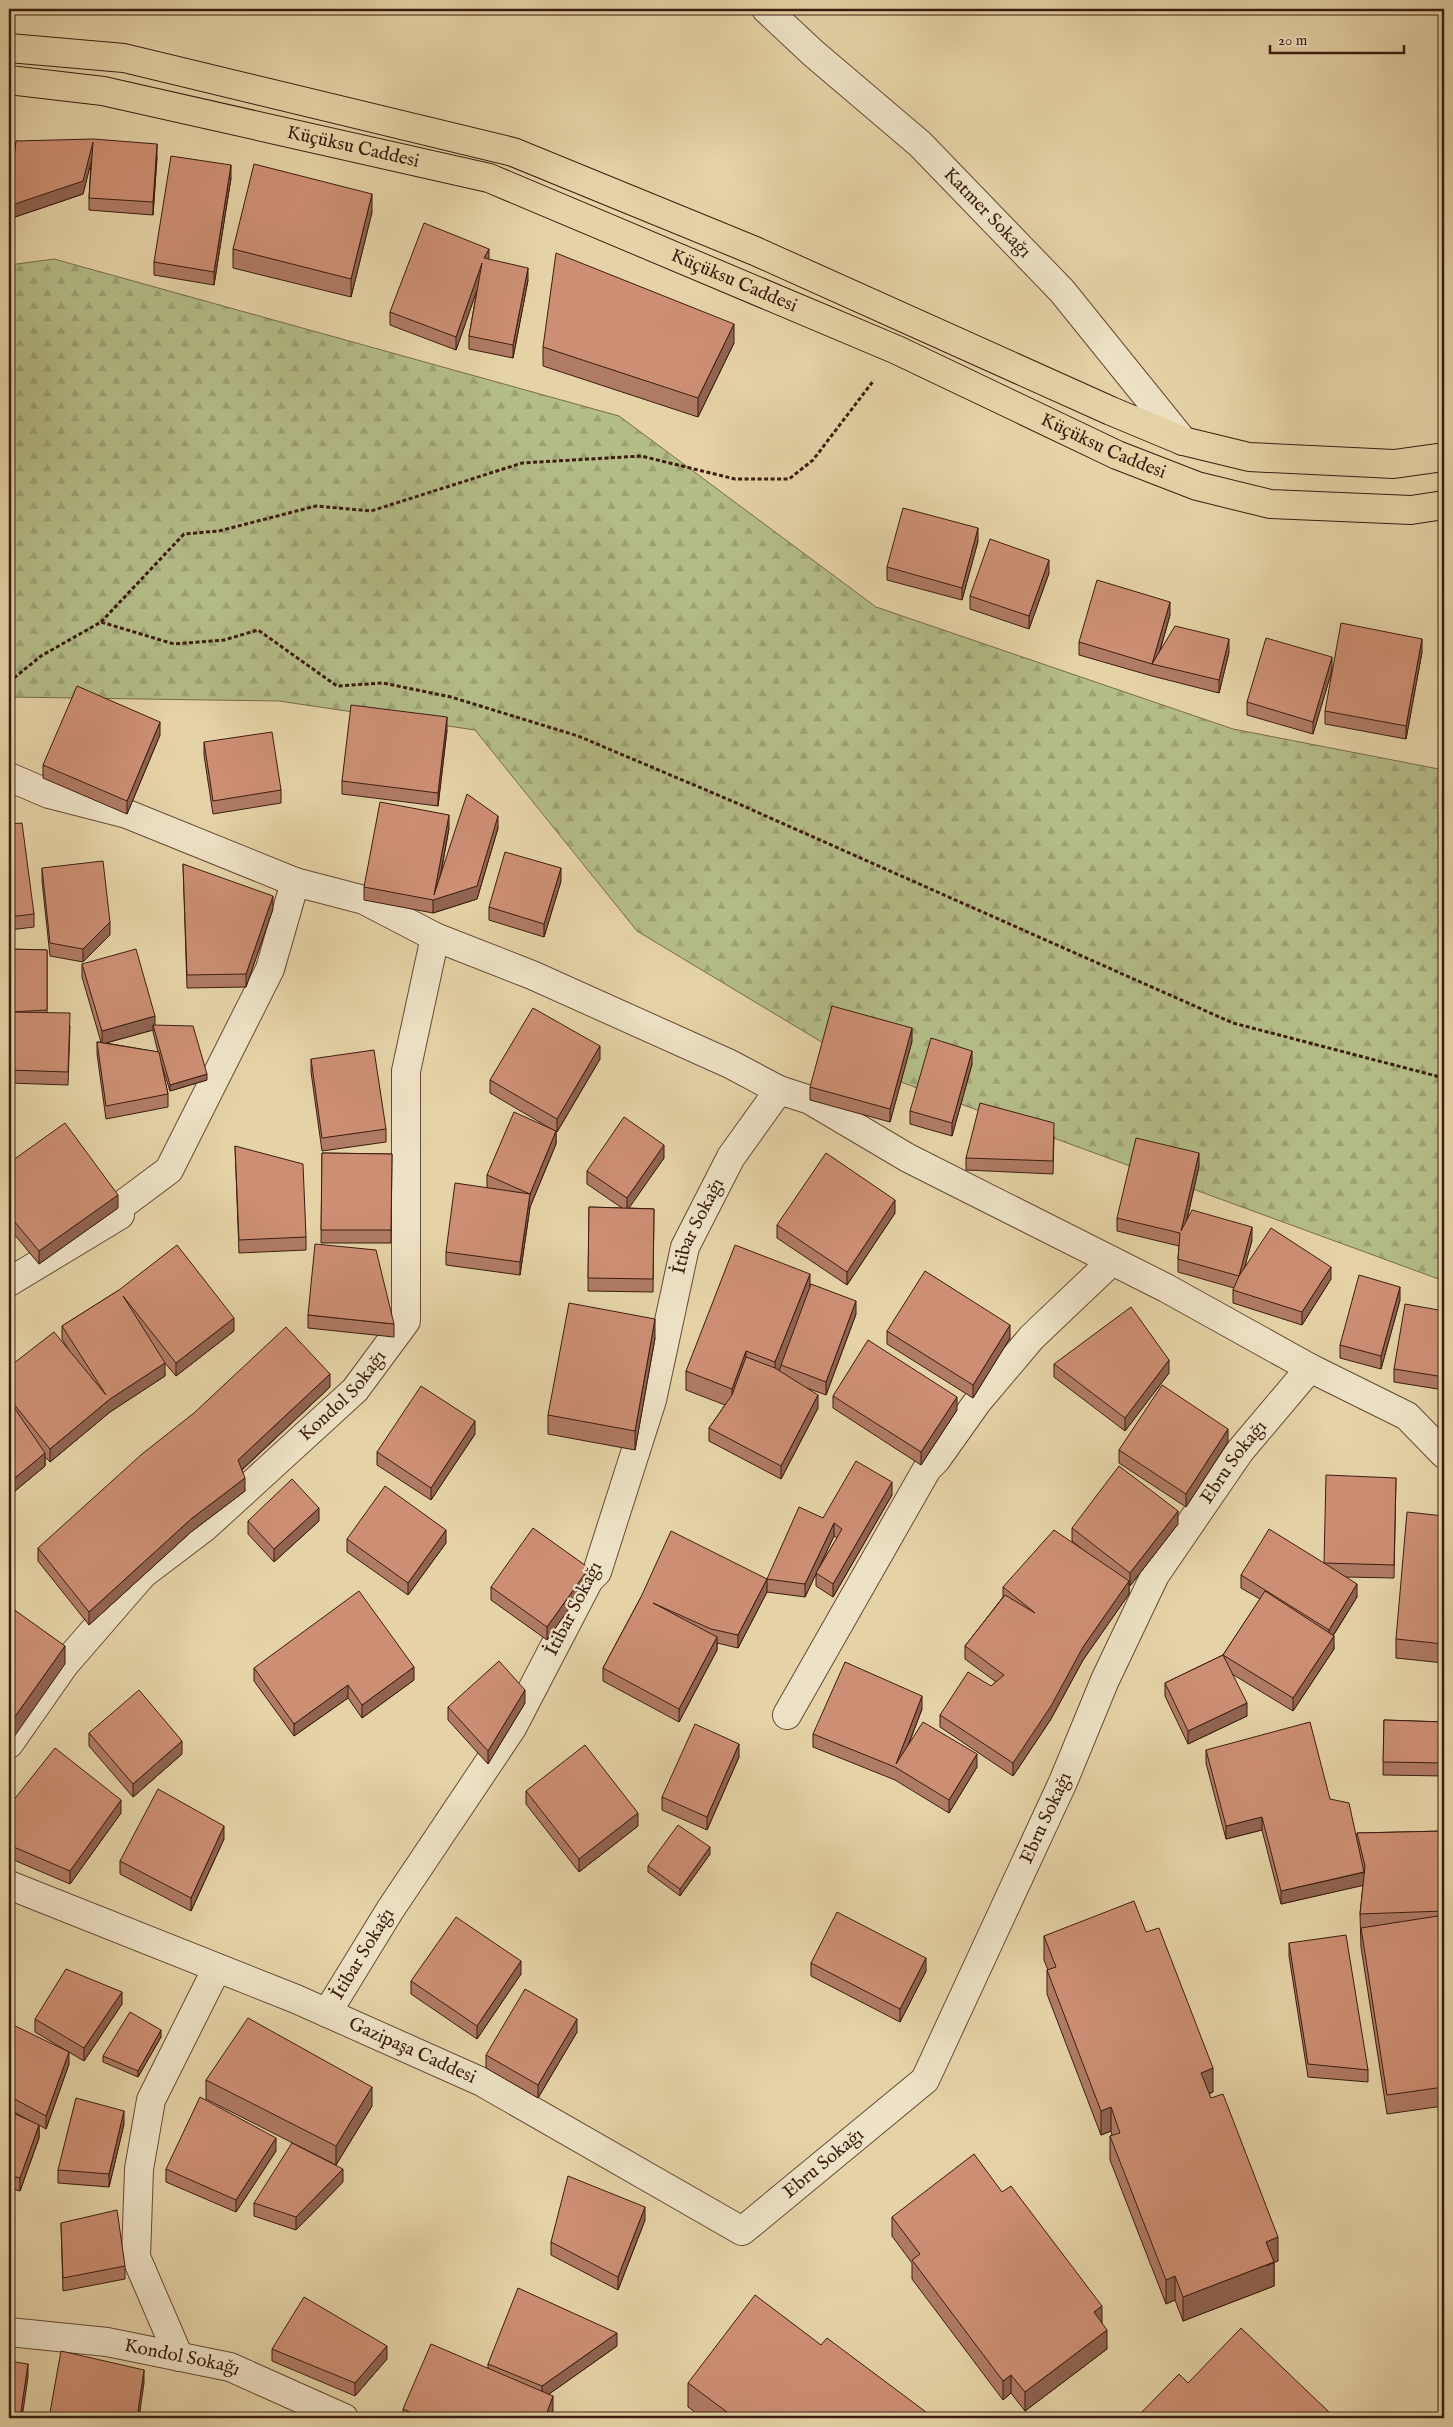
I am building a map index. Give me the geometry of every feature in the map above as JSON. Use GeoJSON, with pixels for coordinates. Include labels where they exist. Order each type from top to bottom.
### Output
{"type":"FeatureCollection","features":[{"type":"Feature","properties":{"kind":"main road","name":"Küçüksu Caddesi"},"geometry":{"type":"LineString","coordinates":[[9,48],[124,58],[513,152],[755,251],[1111,411],[1183,441],[1249,457],[1394,464],[1444,457]]}},
{"type":"Feature","properties":{"kind":"main road","name":"Küçüksu Caddesi"},"geometry":{"type":"LineString","coordinates":[[9,80],[104,91],[489,178],[897,350],[1117,455],[1198,486],[1270,504],[1411,510],[1444,505]]}},
{"type":"Feature","properties":{"kind":"street","name":"Katmer Sokağı"},"geometry":{"type":"LineString","coordinates":[[766,9],[813,53],[920,144],[1062,291],[1183,441]]}},
{"type":"Feature","properties":{"kind":"street"},"geometry":{"type":"LineString","coordinates":[[9,777],[49,794],[127,814],[295,882],[364,900],[436,937],[541,979],[730,1064],[779,1090],[810,1100],[908,1158],[1166,1288],[1310,1368],[1407,1416],[1444,1454]]}},
{"type":"Feature","properties":{"kind":"street"},"geometry":{"type":"LineString","coordinates":[[9,1282],[120,1215],[118,1208],[169,1170],[270,969],[295,882]]}},
{"type":"Feature","properties":{"kind":"street","name":"Kondol Sokağı"},"geometry":{"type":"LineString","coordinates":[[9,1744],[65,1664],[142,1574],[205,1527],[355,1390],[406,1320],[406,1071],[436,937]]}},
{"type":"Feature","properties":{"kind":"street","name":"İtibar Sokağı"},"geometry":{"type":"LineString","coordinates":[[327,2013],[390,1910],[512,1728],[589,1580],[597,1572],[652,1400],[685,1247],[731,1157],[779,1090]]}},
{"type":"Feature","properties":{"kind":"street"},"geometry":{"type":"LineString","coordinates":[[787,1714],[927,1469],[936,1460],[978,1402],[1032,1337],[1112,1261]]}},
{"type":"Feature","properties":{"kind":"street","name":"Ebru Sokağı"},"geometry":{"type":"LineString","coordinates":[[742,2231],[925,2080],[1063,1782],[1105,1680],[1155,1575],[1240,1451],[1310,1368]]}},
{"type":"Feature","properties":{"kind":"street","name":"Gazipaşa Caddesi"},"geometry":{"type":"LineString","coordinates":[[9,1885],[327,2013],[482,2082],[742,2231]]}},
{"type":"Feature","properties":{"kind":"street"},"geometry":{"type":"LineString","coordinates":[[179,2357],[136,2257],[139,2169],[150,2100],[218,1968]]}},
{"type":"Feature","properties":{"kind":"street","name":"Kondol Sokağı"},"geometry":{"type":"LineString","coordinates":[[9,2332],[107,2342],[230,2367],[344,2418]]}},
{"type":"Feature","properties":{"kind":"path"},"geometry":{"type":"LineString","coordinates":[[9,682],[41,656],[101,622],[184,534],[219,531],[316,506],[371,511],[522,462],[641,456],[735,478],[789,479],[813,460],[897,350]]}},
{"type":"Feature","properties":{"kind":"path"},"geometry":{"type":"LineString","coordinates":[[101,622],[174,644],[224,640],[258,630],[337,686],[382,683],[451,697],[578,736],[732,802],[1233,1024],[1444,1078]]}},
{"type":"Feature","properties":{"kind":"green space"},"geometry":{"type":"Polygon","coordinates":[[[54,259],[619,416],[876,607],[1233,729],[1444,770],[1444,1281],[868,1070],[637,931],[475,730],[279,701],[9,697],[9,265],[54,259]]]}},
{"type":"Feature","properties":{"kind":"building"},"geometry":{"type":"Polygon","coordinates":[[[93,139],[157,144],[153,202],[89,198],[93,142],[83,181],[9,206],[16,141],[93,139]]]}},
{"type":"Feature","properties":{"kind":"building"},"geometry":{"type":"Polygon","coordinates":[[[171,156],[231,165],[214,272],[154,262],[171,156]]]}},
{"type":"Feature","properties":{"kind":"building"},"geometry":{"type":"Polygon","coordinates":[[[254,164],[372,194],[351,279],[233,249],[254,164]]]}},
{"type":"Feature","properties":{"kind":"building"},"geometry":{"type":"Polygon","coordinates":[[[424,223],[489,249],[484,258],[528,268],[513,345],[469,336],[482,263],[456,337],[390,312],[424,223]]]}},
{"type":"Feature","properties":{"kind":"building"},"geometry":{"type":"Polygon","coordinates":[[[556,253],[734,324],[698,398],[543,347],[556,253]]]}},
{"type":"Feature","properties":{"kind":"building"},"geometry":{"type":"Polygon","coordinates":[[[903,508],[978,528],[962,588],[887,567],[903,508]]]}},
{"type":"Feature","properties":{"kind":"building"},"geometry":{"type":"Polygon","coordinates":[[[990,539],[1049,560],[1029,616],[970,596],[990,539]]]}},
{"type":"Feature","properties":{"kind":"building"},"geometry":{"type":"Polygon","coordinates":[[[1097,580],[1170,602],[1152,664],[1079,642],[1097,580]]]}},
{"type":"Feature","properties":{"kind":"building"},"geometry":{"type":"Polygon","coordinates":[[[1341,623],[1422,639],[1406,726],[1325,711],[1341,623]]]}},
{"type":"Feature","properties":{"kind":"building"},"geometry":{"type":"Polygon","coordinates":[[[1175,626],[1229,639],[1219,680],[1152,664],[1175,626]]]}},
{"type":"Feature","properties":{"kind":"building"},"geometry":{"type":"Polygon","coordinates":[[[1266,638],[1332,657],[1313,722],[1247,702],[1266,638]]]}},
{"type":"Feature","properties":{"kind":"building"},"geometry":{"type":"Polygon","coordinates":[[[77,686],[160,722],[127,801],[43,765],[77,686]]]}},
{"type":"Feature","properties":{"kind":"building"},"geometry":{"type":"Polygon","coordinates":[[[351,705],[447,717],[438,793],[342,781],[351,705]]]}},
{"type":"Feature","properties":{"kind":"building"},"geometry":{"type":"Polygon","coordinates":[[[272,732],[281,790],[213,801],[204,742],[272,732]]]}},
{"type":"Feature","properties":{"kind":"building"},"geometry":{"type":"Polygon","coordinates":[[[467,794],[498,816],[477,886],[433,900],[364,887],[380,802],[449,815],[434,895],[467,794]]]}},
{"type":"Feature","properties":{"kind":"building"},"geometry":{"type":"Polygon","coordinates":[[[22,823],[34,914],[9,917],[9,824],[22,823]]]}},
{"type":"Feature","properties":{"kind":"building"},"geometry":{"type":"Polygon","coordinates":[[[505,852],[561,868],[544,924],[489,907],[505,852]]]}},
{"type":"Feature","properties":{"kind":"building"},"geometry":{"type":"Polygon","coordinates":[[[103,861],[110,922],[83,949],[50,943],[42,868],[103,861]]]}},
{"type":"Feature","properties":{"kind":"building"},"geometry":{"type":"Polygon","coordinates":[[[183,864],[273,896],[246,974],[187,975],[183,864]]]}},
{"type":"Feature","properties":{"kind":"building"},"geometry":{"type":"Polygon","coordinates":[[[9,949],[47,950],[47,1010],[11,1012],[70,1013],[68,1072],[9,1070],[9,949]]]}},
{"type":"Feature","properties":{"kind":"building"},"geometry":{"type":"Polygon","coordinates":[[[136,949],[155,1016],[102,1031],[82,964],[136,949]]]}},
{"type":"Feature","properties":{"kind":"building"},"geometry":{"type":"Polygon","coordinates":[[[832,1006],[912,1028],[890,1109],[810,1087],[832,1006]]]}},
{"type":"Feature","properties":{"kind":"building"},"geometry":{"type":"Polygon","coordinates":[[[533,1008],[600,1046],[557,1119],[490,1080],[533,1008]]]}},
{"type":"Feature","properties":{"kind":"building"},"geometry":{"type":"Polygon","coordinates":[[[153,1025],[193,1026],[207,1074],[170,1085],[153,1025]]]}},
{"type":"Feature","properties":{"kind":"building"},"geometry":{"type":"Polygon","coordinates":[[[931,1038],[972,1051],[952,1123],[910,1111],[931,1038]]]}},
{"type":"Feature","properties":{"kind":"building"},"geometry":{"type":"Polygon","coordinates":[[[97,1042],[159,1052],[168,1094],[106,1106],[97,1042]]]}},
{"type":"Feature","properties":{"kind":"building"},"geometry":{"type":"Polygon","coordinates":[[[374,1050],[386,1129],[322,1138],[311,1059],[374,1050]]]}},
{"type":"Feature","properties":{"kind":"building"},"geometry":{"type":"Polygon","coordinates":[[[980,1103],[1054,1123],[1053,1161],[966,1158],[980,1103]]]}},
{"type":"Feature","properties":{"kind":"building"},"geometry":{"type":"Polygon","coordinates":[[[514,1112],[556,1131],[530,1194],[487,1175],[514,1112]]]}},
{"type":"Feature","properties":{"kind":"building"},"geometry":{"type":"Polygon","coordinates":[[[624,1117],[664,1145],[627,1198],[587,1171],[624,1117]]]}},
{"type":"Feature","properties":{"kind":"building"},"geometry":{"type":"Polygon","coordinates":[[[65,1123],[118,1195],[39,1251],[9,1215],[9,1163],[65,1123]]]}},
{"type":"Feature","properties":{"kind":"building"},"geometry":{"type":"Polygon","coordinates":[[[1136,1138],[1199,1153],[1181,1231],[1192,1210],[1252,1227],[1239,1276],[1178,1259],[1180,1233],[1117,1218],[1136,1138]]]}},
{"type":"Feature","properties":{"kind":"building"},"geometry":{"type":"Polygon","coordinates":[[[235,1146],[303,1164],[306,1237],[239,1240],[235,1146]]]}},
{"type":"Feature","properties":{"kind":"building"},"geometry":{"type":"Polygon","coordinates":[[[322,1153],[392,1154],[391,1230],[321,1230],[322,1153]]]}},
{"type":"Feature","properties":{"kind":"building"},"geometry":{"type":"Polygon","coordinates":[[[826,1153],[895,1200],[847,1272],[777,1225],[826,1153]]]}},
{"type":"Feature","properties":{"kind":"building"},"geometry":{"type":"Polygon","coordinates":[[[455,1183],[530,1194],[520,1262],[446,1252],[455,1183]]]}},
{"type":"Feature","properties":{"kind":"building"},"geometry":{"type":"Polygon","coordinates":[[[589,1207],[654,1209],[653,1279],[588,1278],[589,1207]]]}},
{"type":"Feature","properties":{"kind":"building"},"geometry":{"type":"Polygon","coordinates":[[[1271,1228],[1331,1267],[1302,1312],[1233,1290],[1239,1276],[1271,1228]]]}},
{"type":"Feature","properties":{"kind":"building"},"geometry":{"type":"Polygon","coordinates":[[[315,1244],[376,1250],[394,1324],[308,1315],[315,1244]]]}},
{"type":"Feature","properties":{"kind":"building"},"geometry":{"type":"Polygon","coordinates":[[[177,1245],[234,1318],[176,1363],[123,1296],[165,1363],[110,1399],[50,1449],[9,1398],[9,1367],[54,1332],[106,1395],[62,1326],[119,1290],[177,1245]]]}},
{"type":"Feature","properties":{"kind":"building"},"geometry":{"type":"Polygon","coordinates":[[[735,1245],[810,1274],[775,1362],[746,1351],[732,1389],[686,1371],[735,1245]]]}},
{"type":"Feature","properties":{"kind":"building"},"geometry":{"type":"Polygon","coordinates":[[[925,1271],[1010,1325],[973,1385],[887,1331],[925,1271]]]}},
{"type":"Feature","properties":{"kind":"building"},"geometry":{"type":"Polygon","coordinates":[[[1359,1275],[1400,1287],[1381,1356],[1340,1345],[1359,1275]]]}},
{"type":"Feature","properties":{"kind":"building"},"geometry":{"type":"Polygon","coordinates":[[[811,1284],[856,1301],[826,1382],[781,1365],[811,1284]]]}},
{"type":"Feature","properties":{"kind":"building"},"geometry":{"type":"Polygon","coordinates":[[[569,1303],[655,1319],[635,1431],[548,1415],[569,1303]]]}},
{"type":"Feature","properties":{"kind":"building"},"geometry":{"type":"Polygon","coordinates":[[[1405,1304],[1444,1311],[1444,1377],[1394,1369],[1405,1304]]]}},
{"type":"Feature","properties":{"kind":"building"},"geometry":{"type":"Polygon","coordinates":[[[1131,1307],[1169,1360],[1125,1418],[1054,1364],[1131,1307]]]}},
{"type":"Feature","properties":{"kind":"building"},"geometry":{"type":"Polygon","coordinates":[[[286,1327],[330,1374],[238,1460],[245,1478],[191,1519],[89,1612],[38,1548],[142,1454],[194,1413],[286,1327]]]}},
{"type":"Feature","properties":{"kind":"building"},"geometry":{"type":"Polygon","coordinates":[[[868,1340],[957,1397],[921,1452],[833,1396],[868,1340]]]}},
{"type":"Feature","properties":{"kind":"building"},"geometry":{"type":"Polygon","coordinates":[[[746,1357],[775,1368],[818,1395],[781,1466],[709,1428],[732,1395],[746,1357]]]}},
{"type":"Feature","properties":{"kind":"building"},"geometry":{"type":"Polygon","coordinates":[[[1162,1385],[1228,1429],[1186,1494],[1119,1450],[1162,1385]]]}},
{"type":"Feature","properties":{"kind":"building"},"geometry":{"type":"Polygon","coordinates":[[[421,1386],[475,1421],[431,1488],[377,1452],[421,1386]]]}},
{"type":"Feature","properties":{"kind":"building"},"geometry":{"type":"Polygon","coordinates":[[[9,1400],[45,1453],[9,1483],[9,1400]]]}},
{"type":"Feature","properties":{"kind":"building"},"geometry":{"type":"Polygon","coordinates":[[[856,1461],[892,1482],[833,1584],[816,1573],[842,1529],[834,1523],[805,1584],[767,1579],[799,1507],[823,1518],[856,1461]]]}},
{"type":"Feature","properties":{"kind":"building"},"geometry":{"type":"Polygon","coordinates":[[[1119,1466],[1178,1511],[1130,1573],[1072,1528],[1119,1466]]]}},
{"type":"Feature","properties":{"kind":"building"},"geometry":{"type":"Polygon","coordinates":[[[1326,1475],[1396,1478],[1394,1565],[1324,1563],[1326,1475]]]}},
{"type":"Feature","properties":{"kind":"building"},"geometry":{"type":"Polygon","coordinates":[[[292,1479],[319,1508],[274,1549],[248,1521],[292,1479]]]}},
{"type":"Feature","properties":{"kind":"building"},"geometry":{"type":"Polygon","coordinates":[[[385,1486],[446,1530],[408,1583],[347,1539],[385,1486]]]}},
{"type":"Feature","properties":{"kind":"building"},"geometry":{"type":"Polygon","coordinates":[[[1407,1512],[1444,1516],[1444,1644],[1396,1639],[1407,1512]]]}},
{"type":"Feature","properties":{"kind":"building"},"geometry":{"type":"Polygon","coordinates":[[[533,1528],[589,1568],[547,1627],[491,1587],[533,1528]]]}},
{"type":"Feature","properties":{"kind":"building"},"geometry":{"type":"Polygon","coordinates":[[[1269,1529],[1357,1584],[1329,1630],[1241,1575],[1269,1529]]]}},
{"type":"Feature","properties":{"kind":"building"},"geometry":{"type":"Polygon","coordinates":[[[1054,1530],[1129,1581],[1083,1647],[1051,1706],[1013,1763],[940,1715],[968,1672],[991,1686],[1004,1675],[965,1646],[1005,1595],[1035,1613],[1003,1587],[1054,1530]]]}},
{"type":"Feature","properties":{"kind":"building"},"geometry":{"type":"Polygon","coordinates":[[[671,1531],[767,1579],[738,1635],[711,1629],[653,1603],[717,1637],[679,1709],[603,1668],[641,1597],[671,1531]]]}},
{"type":"Feature","properties":{"kind":"building"},"geometry":{"type":"Polygon","coordinates":[[[359,1591],[414,1667],[362,1705],[348,1685],[294,1724],[254,1668],[359,1591]]]}},
{"type":"Feature","properties":{"kind":"building"},"geometry":{"type":"Polygon","coordinates":[[[1265,1591],[1334,1636],[1293,1698],[1223,1655],[1265,1591]]]}},
{"type":"Feature","properties":{"kind":"building"},"geometry":{"type":"Polygon","coordinates":[[[9,1606],[65,1646],[9,1725],[9,1606]]]}},
{"type":"Feature","properties":{"kind":"building"},"geometry":{"type":"Polygon","coordinates":[[[1223,1655],[1247,1703],[1188,1731],[1165,1683],[1223,1655]]]}},
{"type":"Feature","properties":{"kind":"building"},"geometry":{"type":"Polygon","coordinates":[[[499,1661],[525,1690],[488,1751],[448,1707],[499,1661]]]}},
{"type":"Feature","properties":{"kind":"building"},"geometry":{"type":"Polygon","coordinates":[[[845,1662],[922,1696],[896,1764],[923,1722],[977,1754],[949,1800],[895,1767],[813,1734],[845,1662]]]}},
{"type":"Feature","properties":{"kind":"building"},"geometry":{"type":"Polygon","coordinates":[[[139,1690],[182,1741],[133,1784],[89,1733],[139,1690]]]}},
{"type":"Feature","properties":{"kind":"building"},"geometry":{"type":"Polygon","coordinates":[[[1384,1720],[1444,1722],[1444,1763],[1383,1762],[1384,1720]]]}},
{"type":"Feature","properties":{"kind":"building"},"geometry":{"type":"Polygon","coordinates":[[[1310,1722],[1330,1799],[1349,1803],[1364,1872],[1281,1891],[1262,1817],[1226,1826],[1206,1750],[1310,1722]]]}},
{"type":"Feature","properties":{"kind":"building"},"geometry":{"type":"Polygon","coordinates":[[[695,1724],[739,1744],[707,1817],[662,1797],[695,1724]]]}},
{"type":"Feature","properties":{"kind":"building"},"geometry":{"type":"Polygon","coordinates":[[[585,1745],[638,1813],[579,1859],[526,1791],[585,1745]]]}},
{"type":"Feature","properties":{"kind":"building"},"geometry":{"type":"Polygon","coordinates":[[[55,1748],[121,1800],[70,1871],[9,1845],[9,1806],[55,1748]]]}},
{"type":"Feature","properties":{"kind":"building"},"geometry":{"type":"Polygon","coordinates":[[[158,1789],[224,1826],[191,1898],[120,1861],[158,1789]]]}},
{"type":"Feature","properties":{"kind":"building"},"geometry":{"type":"Polygon","coordinates":[[[678,1825],[710,1847],[680,1889],[648,1866],[678,1825]]]}},
{"type":"Feature","properties":{"kind":"building"},"geometry":{"type":"Polygon","coordinates":[[[1444,1831],[1444,1911],[1360,1914],[1365,1866],[1357,1833],[1444,1831]]]}},
{"type":"Feature","properties":{"kind":"building"},"geometry":{"type":"Polygon","coordinates":[[[1134,1901],[1146,1932],[1159,1928],[1213,2068],[1201,2073],[1211,2098],[1223,2094],[1278,2237],[1266,2242],[1274,2262],[1183,2297],[1175,2276],[1166,2280],[1110,2136],[1120,2133],[1111,2107],[1101,2111],[1047,1970],[1056,1967],[1044,1936],[1134,1901]]]}},
{"type":"Feature","properties":{"kind":"building"},"geometry":{"type":"Polygon","coordinates":[[[837,1912],[926,1958],[900,2009],[811,1963],[837,1912]]]}},
{"type":"Feature","properties":{"kind":"building"},"geometry":{"type":"Polygon","coordinates":[[[1444,1915],[1444,2087],[1387,2095],[1361,1928],[1444,1915]]]}},
{"type":"Feature","properties":{"kind":"building"},"geometry":{"type":"Polygon","coordinates":[[[456,1917],[521,1961],[477,2026],[411,1981],[456,1917]]]}},
{"type":"Feature","properties":{"kind":"building"},"geometry":{"type":"Polygon","coordinates":[[[1346,1935],[1368,2070],[1308,2064],[1289,1943],[1346,1935]]]}},
{"type":"Feature","properties":{"kind":"building"},"geometry":{"type":"Polygon","coordinates":[[[66,1969],[122,1992],[84,2048],[35,2019],[66,1969]]]}},
{"type":"Feature","properties":{"kind":"building"},"geometry":{"type":"Polygon","coordinates":[[[525,1989],[577,2019],[538,2085],[486,2055],[525,1989]]]}},
{"type":"Feature","properties":{"kind":"building"},"geometry":{"type":"Polygon","coordinates":[[[130,2012],[161,2030],[138,2071],[103,2056],[130,2012]]]}},
{"type":"Feature","properties":{"kind":"building"},"geometry":{"type":"Polygon","coordinates":[[[248,2018],[372,2087],[336,2146],[206,2080],[248,2018]]]}},
{"type":"Feature","properties":{"kind":"building"},"geometry":{"type":"Polygon","coordinates":[[[9,2023],[69,2052],[46,2116],[9,2096],[9,2023]]]}},
{"type":"Feature","properties":{"kind":"building"},"geometry":{"type":"Polygon","coordinates":[[[1443,2095],[1444,2095],[1444,2136],[1443,2095]]]}},
{"type":"Feature","properties":{"kind":"building"},"geometry":{"type":"Polygon","coordinates":[[[200,2097],[276,2138],[236,2200],[166,2169],[200,2097]]]}},
{"type":"Feature","properties":{"kind":"building"},"geometry":{"type":"Polygon","coordinates":[[[76,2098],[124,2111],[109,2174],[58,2170],[76,2098]]]}},
{"type":"Feature","properties":{"kind":"building"},"geometry":{"type":"Polygon","coordinates":[[[9,2111],[39,2125],[20,2178],[9,2175],[9,2111]]]}},
{"type":"Feature","properties":{"kind":"building"},"geometry":{"type":"Polygon","coordinates":[[[292,2143],[343,2169],[296,2217],[254,2203],[292,2143]]]}},
{"type":"Feature","properties":{"kind":"building"},"geometry":{"type":"Polygon","coordinates":[[[974,2154],[1002,2192],[1011,2186],[1102,2306],[1094,2312],[1107,2330],[1025,2392],[1011,2375],[1003,2381],[912,2260],[920,2254],[892,2217],[974,2154]]]}},
{"type":"Feature","properties":{"kind":"building"},"geometry":{"type":"Polygon","coordinates":[[[568,2176],[645,2207],[618,2277],[551,2242],[568,2176]]]}},
{"type":"Feature","properties":{"kind":"building"},"geometry":{"type":"Polygon","coordinates":[[[117,2210],[125,2266],[63,2278],[61,2223],[117,2210]]]}},
{"type":"Feature","properties":{"kind":"building"},"geometry":{"type":"Polygon","coordinates":[[[518,2288],[617,2333],[542,2386],[488,2364],[518,2288]]]}},
{"type":"Feature","properties":{"kind":"building"},"geometry":{"type":"Polygon","coordinates":[[[755,2295],[821,2345],[827,2338],[934,2418],[735,2418],[688,2383],[755,2295]]]}},
{"type":"Feature","properties":{"kind":"building"},"geometry":{"type":"Polygon","coordinates":[[[304,2297],[387,2346],[355,2383],[272,2349],[304,2297]]]}},
{"type":"Feature","properties":{"kind":"building"},"geometry":{"type":"Polygon","coordinates":[[[1241,2328],[1329,2412],[1323,2418],[1136,2418],[1179,2374],[1188,2383],[1241,2328]]]}},
{"type":"Feature","properties":{"kind":"building"},"geometry":{"type":"Polygon","coordinates":[[[431,2344],[553,2396],[545,2418],[424,2418],[403,2409],[431,2344]]]}},
{"type":"Feature","properties":{"kind":"building"},"geometry":{"type":"Polygon","coordinates":[[[61,2351],[144,2370],[137,2418],[49,2418],[61,2351]]]}},
{"type":"Feature","properties":{"kind":"building"},"geometry":{"type":"Polygon","coordinates":[[[9,2361],[28,2364],[20,2418],[9,2418],[9,2361]]]}}]}
